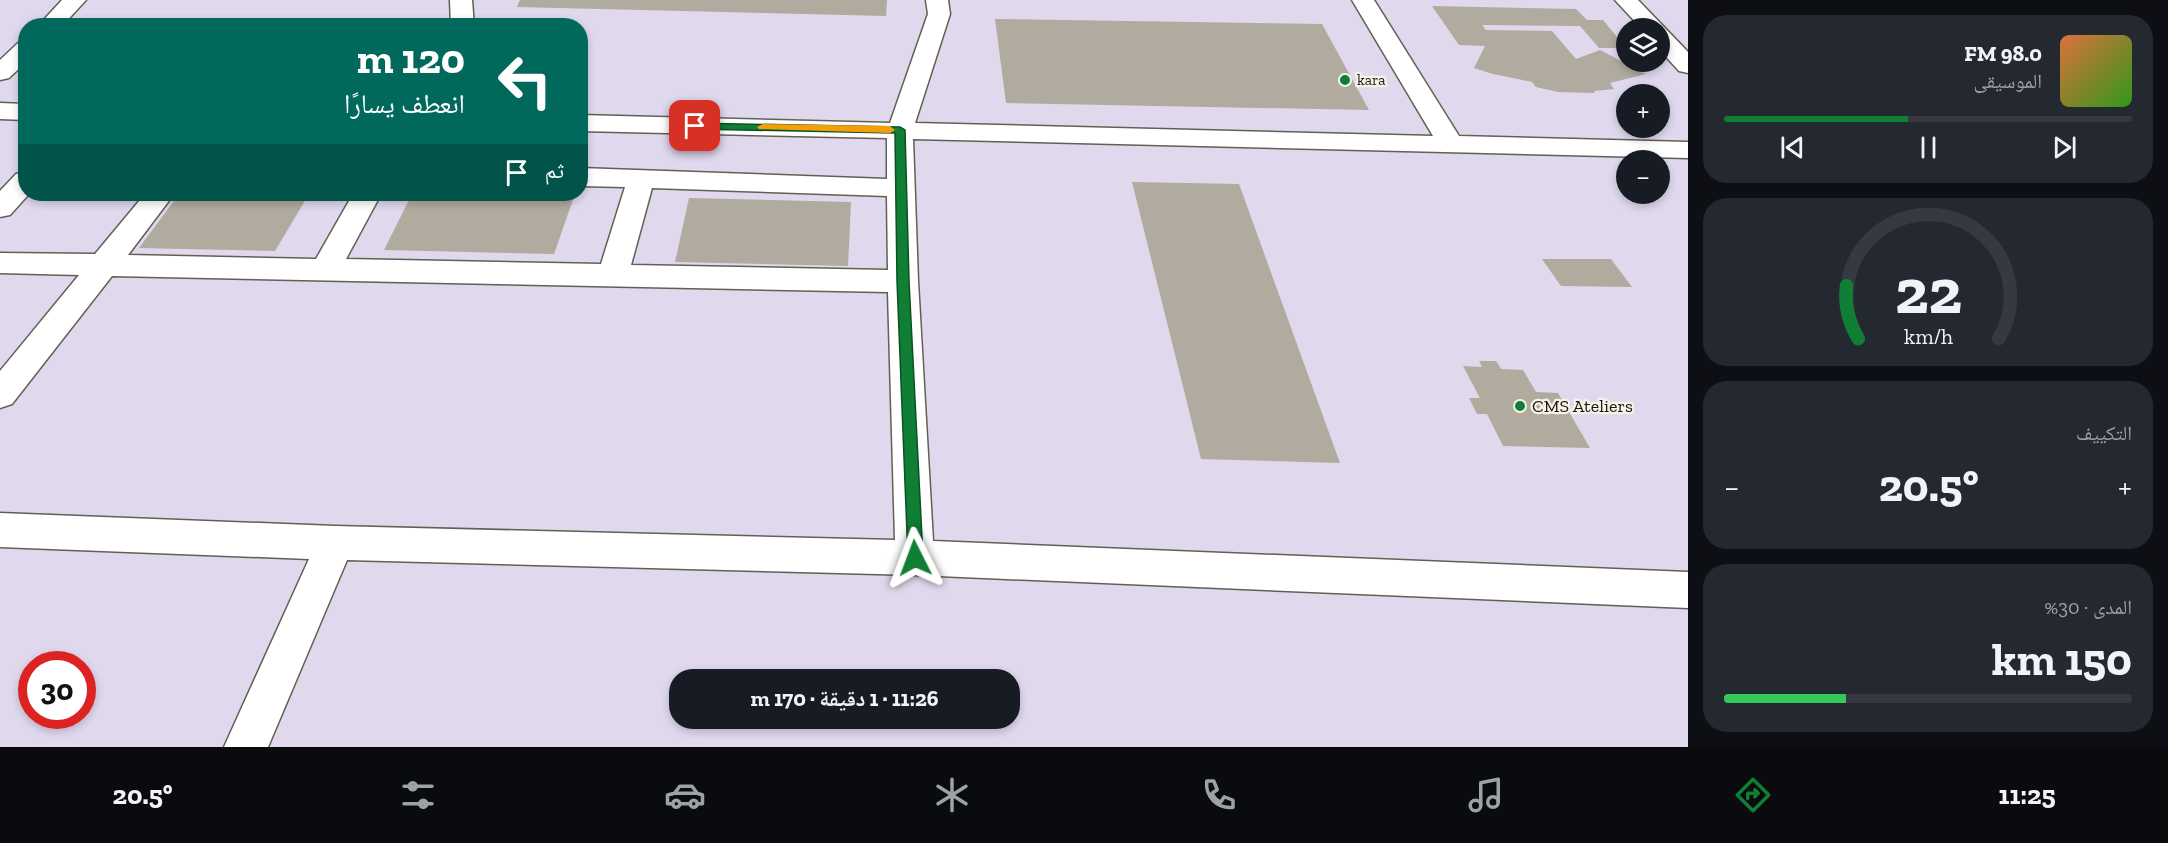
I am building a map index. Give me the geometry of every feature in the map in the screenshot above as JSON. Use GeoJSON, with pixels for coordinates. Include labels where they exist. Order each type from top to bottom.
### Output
{"type":"FeatureCollection","features":[{"type":"Feature","properties":{"kind":"street"},"geometry":{"type":"LineString","coordinates":[[57,18],[75,0]]}},
{"type":"Feature","properties":{"kind":"street"},"geometry":{"type":"LineString","coordinates":[[461,0],[462,18]]}},
{"type":"Feature","properties":{"kind":"street"},"geometry":{"type":"LineString","coordinates":[[915,558],[903,281],[900,130],[939,14],[936,0]]}},
{"type":"Feature","properties":{"kind":"street"},"geometry":{"type":"LineString","coordinates":[[1363,0],[1451,144]]}},
{"type":"Feature","properties":{"kind":"street"},"geometry":{"type":"LineString","coordinates":[[1626,0],[1643,18]]}},
{"type":"Feature","properties":{"kind":"street"},"geometry":{"type":"LineString","coordinates":[[1670,47],[1688,66]]}},
{"type":"Feature","properties":{"kind":"street"},"geometry":{"type":"LineString","coordinates":[[0,73],[18,56]]}},
{"type":"Feature","properties":{"kind":"street"},"geometry":{"type":"LineString","coordinates":[[0,111],[18,112]]}},
{"type":"Feature","properties":{"kind":"street"},"geometry":{"type":"LineString","coordinates":[[1588,121],[1610,149]]}},
{"type":"Feature","properties":{"kind":"street"},"geometry":{"type":"LineString","coordinates":[[588,123],[1688,150]]}},
{"type":"Feature","properties":{"kind":"street"},"geometry":{"type":"LineString","coordinates":[[588,177],[902,188]]}},
{"type":"Feature","properties":{"kind":"street"},"geometry":{"type":"LineString","coordinates":[[613,276],[641,179]]}},
{"type":"Feature","properties":{"kind":"street"},"geometry":{"type":"LineString","coordinates":[[0,208],[18,189]]}},
{"type":"Feature","properties":{"kind":"street"},"geometry":{"type":"LineString","coordinates":[[0,395],[154,201]]}},
{"type":"Feature","properties":{"kind":"street"},"geometry":{"type":"LineString","coordinates":[[325,270],[363,201]]}},
{"type":"Feature","properties":{"kind":"street"},"geometry":{"type":"LineString","coordinates":[[0,263],[903,281]]}},
{"type":"Feature","properties":{"kind":"street"},"geometry":{"type":"LineString","coordinates":[[0,530],[335,543],[915,558],[1688,590]]}},
{"type":"Feature","properties":{"kind":"street"},"geometry":{"type":"LineString","coordinates":[[246,747],[335,543]]}},
{"type":"Feature","properties":{"kind":"shaded area"},"geometry":{"type":"Polygon","coordinates":[[[0,0],[1688,0],[1688,747],[0,747],[0,0]]]}},
{"type":"Feature","properties":{"kind":"building"},"geometry":{"type":"Polygon","coordinates":[[[520,0],[887,0],[886,16],[517,7],[520,0]]]}},
{"type":"Feature","properties":{"kind":"building"},"geometry":{"type":"Polygon","coordinates":[[[1432,6],[1576,9],[1587,20],[1603,20],[1616,36],[1616,48],[1599,48],[1580,26],[1482,25],[1486,30],[1552,31],[1576,59],[1600,50],[1616,58],[1616,72],[1646,74],[1610,83],[1614,89],[1594,91],[1595,93],[1558,92],[1536,87],[1532,82],[1474,68],[1485,46],[1459,45],[1432,6]]]}},
{"type":"Feature","properties":{"kind":"building"},"geometry":{"type":"Polygon","coordinates":[[[995,19],[1322,24],[1369,110],[1006,103],[995,19]]]}},
{"type":"Feature","properties":{"kind":"building"},"geometry":{"type":"Polygon","coordinates":[[[1132,182],[1239,184],[1340,463],[1201,459],[1132,182]]]}},
{"type":"Feature","properties":{"kind":"building"},"geometry":{"type":"Polygon","coordinates":[[[689,198],[851,202],[848,266],[675,262],[689,198]]]}},
{"type":"Feature","properties":{"kind":"building"},"geometry":{"type":"Polygon","coordinates":[[[174,201],[305,201],[275,251],[139,248],[174,201]]]}},
{"type":"Feature","properties":{"kind":"building"},"geometry":{"type":"Polygon","coordinates":[[[408,201],[573,201],[554,254],[384,250],[408,201]]]}},
{"type":"Feature","properties":{"kind":"building"},"geometry":{"type":"Polygon","coordinates":[[[1542,259],[1611,259],[1632,287],[1561,286],[1542,259]]]}},
{"type":"Feature","properties":{"kind":"building","name":"CMS Ateliers"},"geometry":{"type":"Polygon","coordinates":[[[1479,361],[1496,361],[1501,369],[1523,370],[1536,392],[1558,393],[1590,448],[1503,446],[1487,414],[1477,414],[1469,398],[1480,398],[1463,366],[1482,367],[1479,361]]]}},
{"type":"Feature","properties":{"kind":"slow traffic"},"geometry":{"type":"LineString","coordinates":[[763,127],[890,130]]}},
{"type":"Feature","properties":{"kind":"place","name":"kara"},"geometry":{"type":"Point","coordinates":[1345,80]}},
{"type":"Feature","properties":{"kind":"place","name":"CMS Ateliers"},"geometry":{"type":"Point","coordinates":[1520,406]}},
{"type":"Feature","properties":{"kind":"route"},"geometry":{"type":"LineString","coordinates":[[695,126],[900,130],[903,281],[915,558]]}}]}
